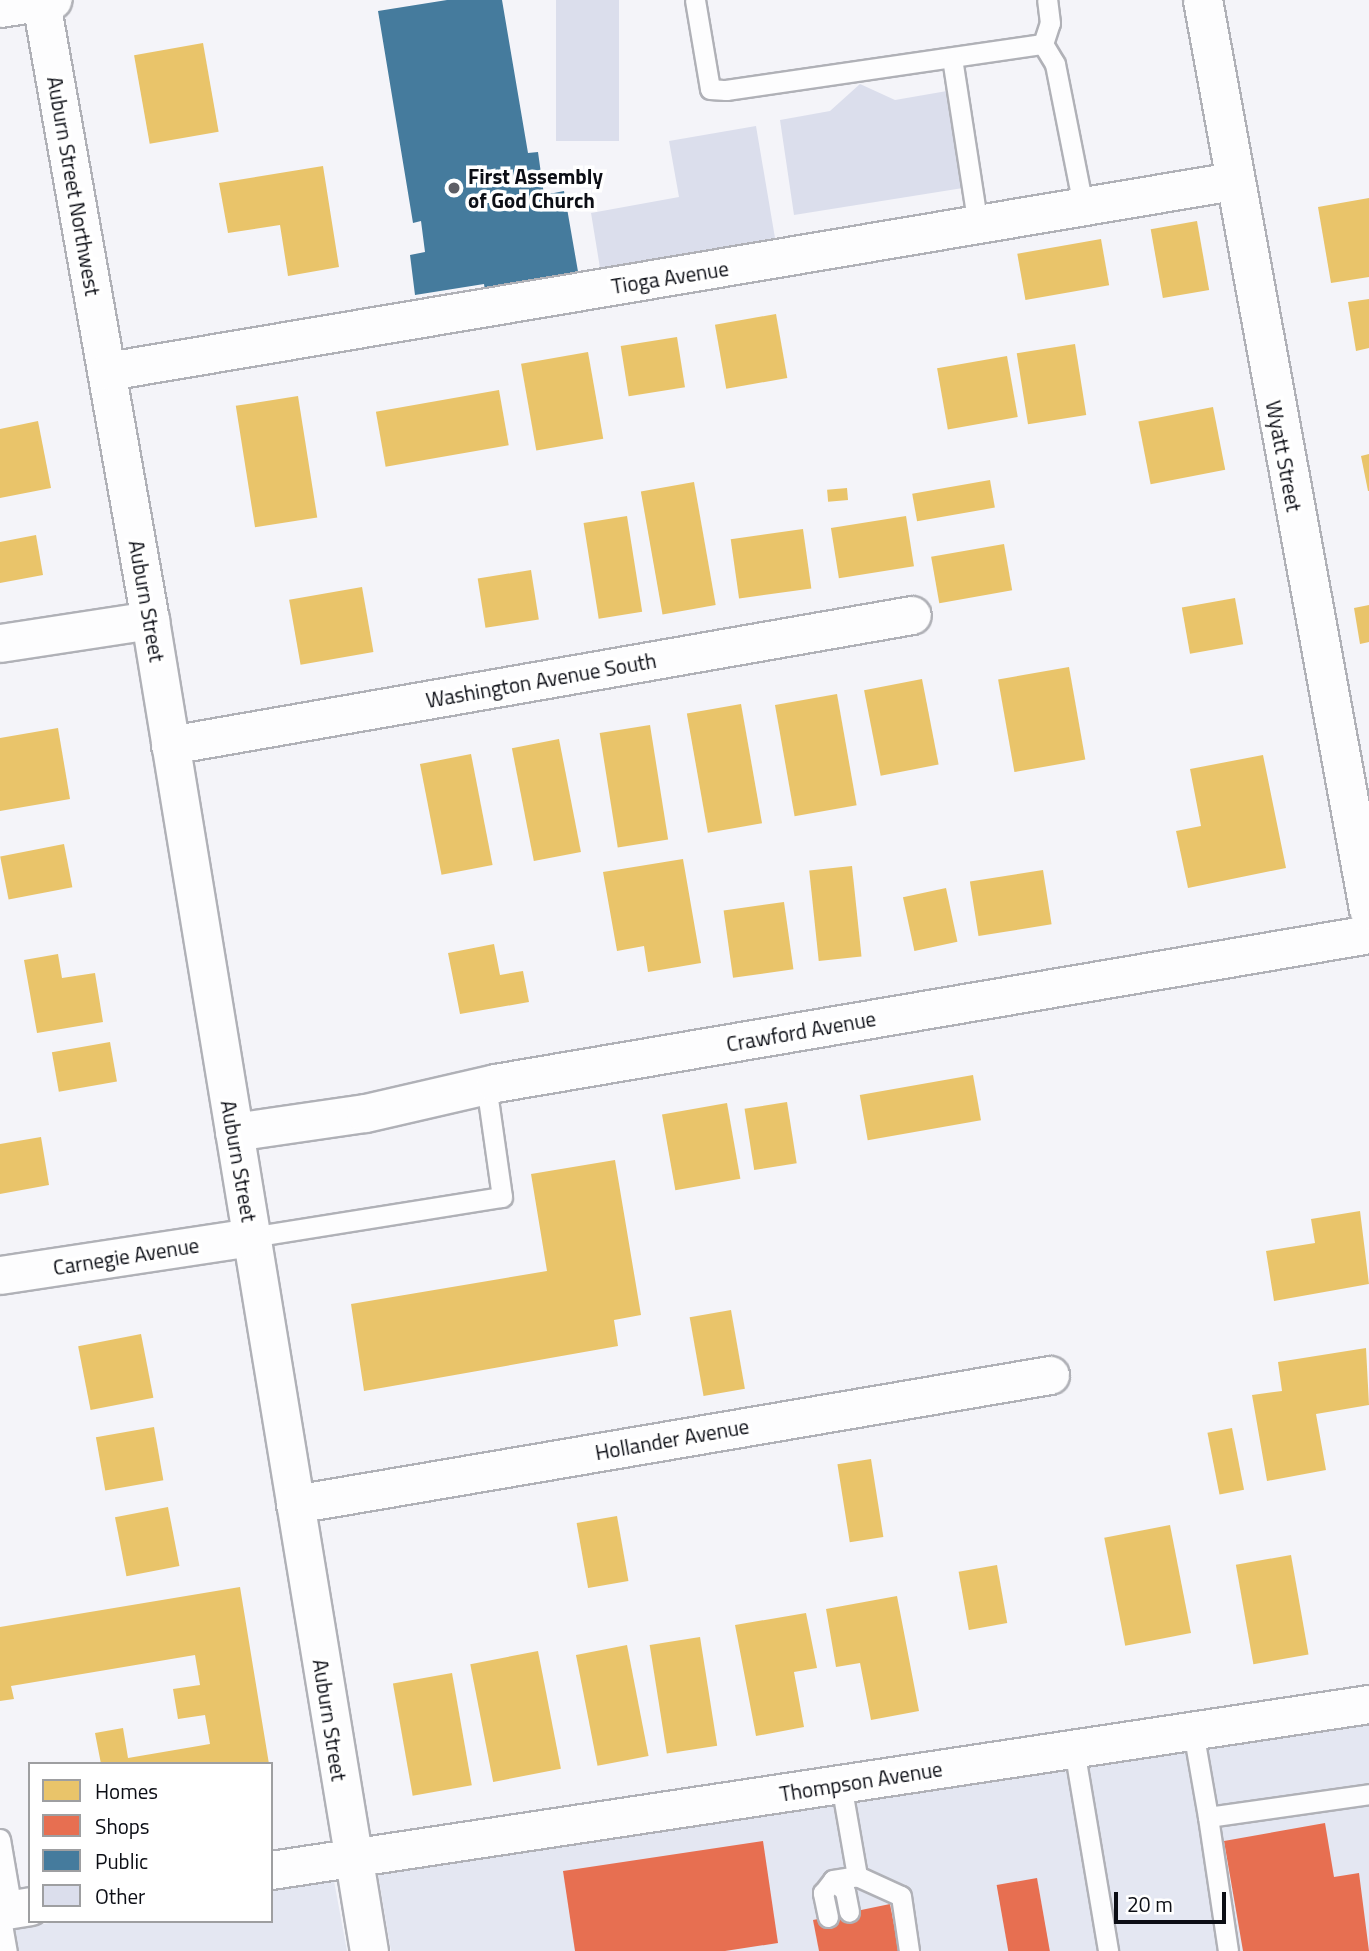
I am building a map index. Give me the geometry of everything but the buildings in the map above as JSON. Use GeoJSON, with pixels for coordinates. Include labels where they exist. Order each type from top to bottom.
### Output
{"type":"FeatureCollection","features":[{"type":"Feature","properties":{"kind":"street","name":"Wyatt Street"},"geometry":{"type":"LineString","coordinates":[[1203,0],[1233,181],[1369,910]]}},
{"type":"Feature","properties":{"kind":"street"},"geometry":{"type":"LineString","coordinates":[[0,8],[47,1]]}},
{"type":"Feature","properties":{"kind":"street","name":"Auburn Street Northwest"},"geometry":{"type":"LineString","coordinates":[[47,1],[108,371]]}},
{"type":"Feature","properties":{"kind":"street","name":"Tioga Avenue"},"geometry":{"type":"LineString","coordinates":[[108,371],[1233,181]]}},
{"type":"Feature","properties":{"kind":"street","name":"Auburn Street"},"geometry":{"type":"LineString","coordinates":[[108,371],[369,1951]]}},
{"type":"Feature","properties":{"kind":"street","name":"Washington Avenue South"},"geometry":{"type":"LineString","coordinates":[[170,745],[912,615]]}},
{"type":"Feature","properties":{"kind":"street"},"geometry":{"type":"LineString","coordinates":[[0,643],[150,620]]}},
{"type":"Feature","properties":{"kind":"street","name":"Crawford Avenue"},"geometry":{"type":"LineString","coordinates":[[234,1132],[365,1112],[486,1085],[1369,934]]}},
{"type":"Feature","properties":{"kind":"street","name":"Carnegie Avenue"},"geometry":{"type":"LineString","coordinates":[[0,1275],[251,1237]]}},
{"type":"Feature","properties":{"kind":"street","name":"Hollander Avenue"},"geometry":{"type":"LineString","coordinates":[[295,1504],[1050,1375]]}},
{"type":"Feature","properties":{"kind":"street","name":"Thompson Avenue"},"geometry":{"type":"LineString","coordinates":[[273,1870],[1369,1704]]}},
{"type":"Feature","properties":{"kind":"lane"},"geometry":{"type":"LineString","coordinates":[[695,0],[710,89],[1043,44]]}},
{"type":"Feature","properties":{"kind":"lane"},"geometry":{"type":"LineString","coordinates":[[1047,0],[1050,23],[1043,44],[1055,64],[1083,206]]}},
{"type":"Feature","properties":{"kind":"lane"},"geometry":{"type":"LineString","coordinates":[[952,58],[978,226]]}},
{"type":"Feature","properties":{"kind":"lane"},"geometry":{"type":"LineString","coordinates":[[251,1237],[502,1197],[486,1085]]}},
{"type":"Feature","properties":{"kind":"lane"},"geometry":{"type":"LineString","coordinates":[[1193,1731],[1228,1951]]}},
{"type":"Feature","properties":{"kind":"lane"},"geometry":{"type":"LineString","coordinates":[[1073,1749],[1108,1951]]}},
{"type":"Feature","properties":{"kind":"lane"},"geometry":{"type":"LineString","coordinates":[[841,1784],[857,1877]]}},
{"type":"Feature","properties":{"kind":"lane"},"geometry":{"type":"LineString","coordinates":[[1208,1817],[1369,1794]]}},
{"type":"Feature","properties":{"kind":"lane"},"geometry":{"type":"LineString","coordinates":[[0,1839],[10,1910],[6,1951]]}},
{"type":"Feature","properties":{"kind":"lane"},"geometry":{"type":"LineString","coordinates":[[828,1917],[823,1893],[833,1880],[857,1877],[901,1896],[909,1951]]}},
{"type":"Feature","properties":{"kind":"lane"},"geometry":{"type":"LineString","coordinates":[[833,1880],[845,1891],[849,1912]]}},
{"type":"Feature","properties":{"kind":"shaded area"},"geometry":{"type":"Polygon","coordinates":[[[1369,1724],[1369,1951],[391,1951],[378,1874],[1369,1724]]]}},
{"type":"Feature","properties":{"kind":"shaded area"},"geometry":{"type":"Polygon","coordinates":[[[334,1881],[347,1951],[0,1951],[0,1931],[50,1923],[273,1923],[273,1890],[334,1881]]]}},
{"type":"Feature","properties":{"kind":"place","name":"First Assembly of God Church"},"geometry":{"type":"Point","coordinates":[454,188]}}]}
